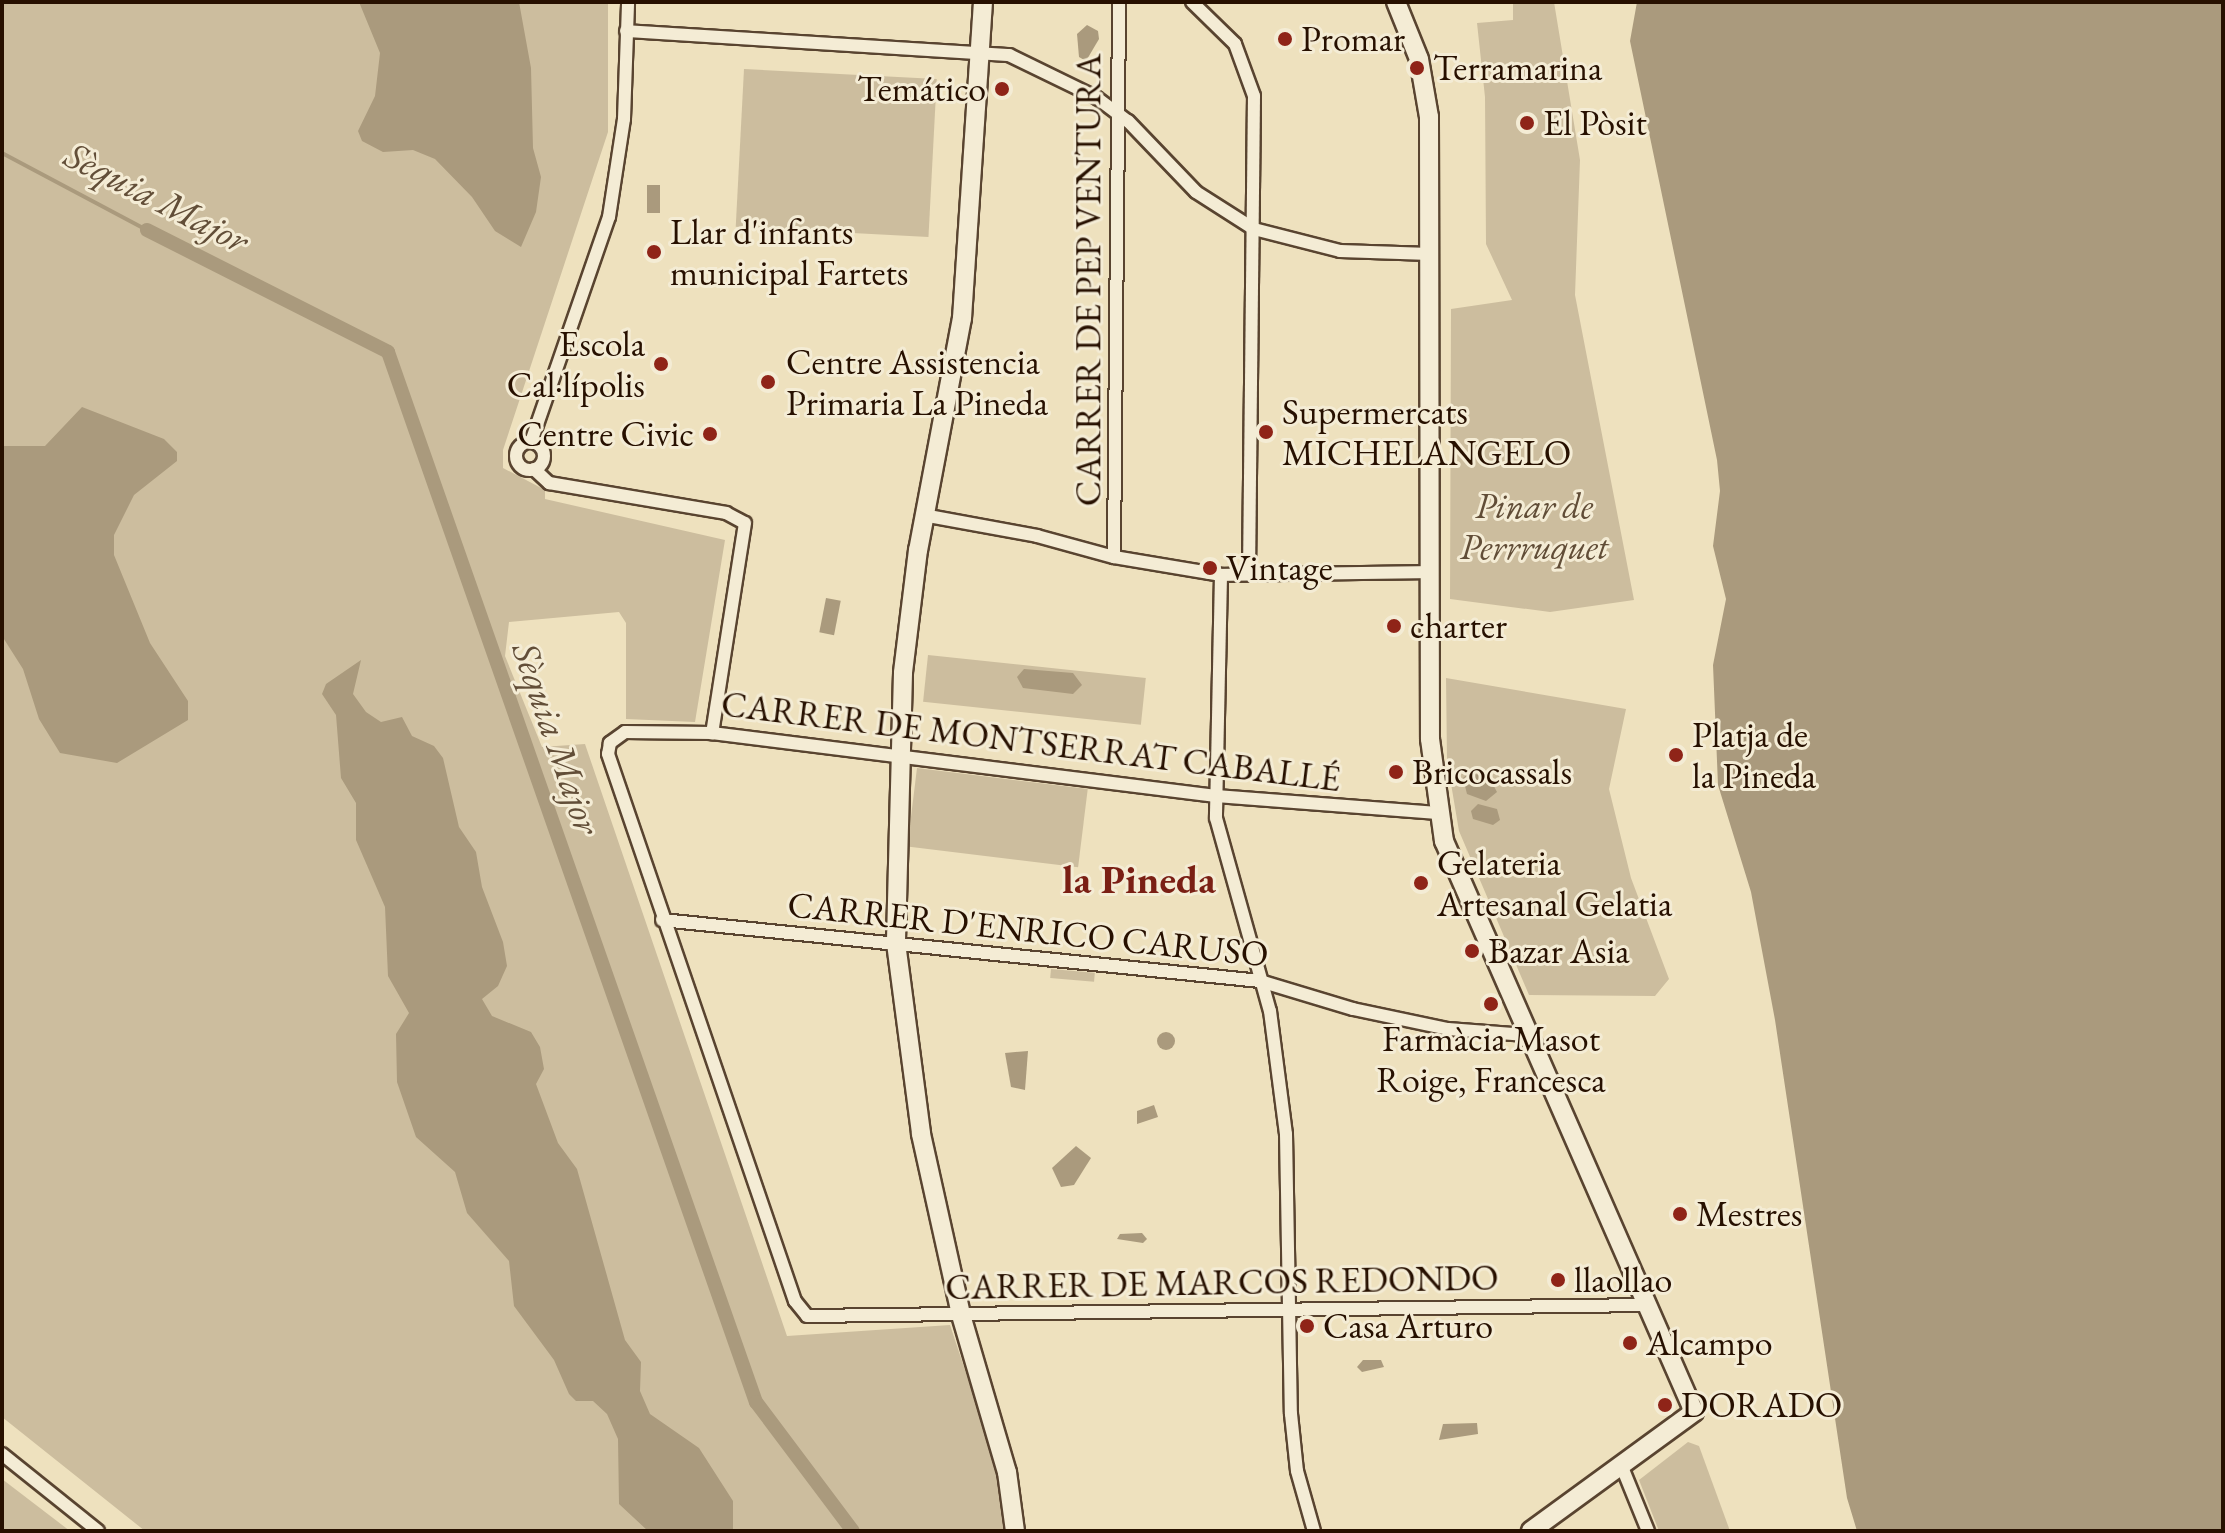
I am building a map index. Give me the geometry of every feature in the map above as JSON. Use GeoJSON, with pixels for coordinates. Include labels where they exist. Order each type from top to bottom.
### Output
{"type":"FeatureCollection","features":[{"type":"Feature","properties":{"kind":"street"},"geometry":{"type":"LineString","coordinates":[[531,442],[605,233],[622,139],[628,2]]}},
{"type":"Feature","properties":{"kind":"street"},"geometry":{"type":"LineString","coordinates":[[983,2],[962,318],[923,515],[908,624],[899,754],[896,943],[921,1134],[961,1315],[1007,1472],[1015,1531]]}},
{"type":"Feature","properties":{"kind":"street","name":"CARRER DE PEP VENTURA"},"geometry":{"type":"LineString","coordinates":[[1114,557],[1119,2]]}},
{"type":"Feature","properties":{"kind":"street"},"geometry":{"type":"LineString","coordinates":[[1192,2],[1230,37],[1249,73],[1254,96],[1249,571]]}},
{"type":"Feature","properties":{"kind":"street"},"geometry":{"type":"LineString","coordinates":[[1396,2],[1426,86],[1430,254],[1430,739],[1438,813],[1456,878],[1694,1412],[1531,1531]]}},
{"type":"Feature","properties":{"kind":"street"},"geometry":{"type":"LineString","coordinates":[[626,31],[1009,55],[1049,70],[1119,113],[1196,192],[1254,229],[1323,248],[1430,254]]}},
{"type":"Feature","properties":{"kind":"street"},"geometry":{"type":"LineString","coordinates":[[531,442],[544,453],[534,469]]}},
{"type":"Feature","properties":{"kind":"street"},"geometry":{"type":"LineString","coordinates":[[531,442],[522,444],[516,456],[523,468],[534,469],[549,483],[726,513],[743,521],[747,535],[712,733]]}},
{"type":"Feature","properties":{"kind":"street"},"geometry":{"type":"LineString","coordinates":[[923,515],[1037,536],[1114,557],[1221,575],[1249,571],[1429,572]]}},
{"type":"Feature","properties":{"kind":"street"},"geometry":{"type":"LineString","coordinates":[[1221,575],[1216,818],[1270,1011],[1286,1134],[1291,1414],[1297,1471],[1314,1531]]}},
{"type":"Feature","properties":{"kind":"street","name":"CARRER DE MONTSERRAT CABALLÉ"},"geometry":{"type":"LineString","coordinates":[[662,920],[608,754],[617,734],[712,733],[1216,796],[1438,813]]}},
{"type":"Feature","properties":{"kind":"street","name":"CARRER D'ENRICO CARUSO"},"geometry":{"type":"LineString","coordinates":[[662,920],[1260,981],[1353,1009],[1448,1029],[1526,1035]]}},
{"type":"Feature","properties":{"kind":"street","name":"CARRER DE MARCOS REDONDO"},"geometry":{"type":"LineString","coordinates":[[662,920],[800,1310],[818,1317],[1289,1313],[1646,1305]]}},
{"type":"Feature","properties":{"kind":"street"},"geometry":{"type":"LineString","coordinates":[[2,1454],[98,1531]]}},
{"type":"Feature","properties":{"kind":"street"},"geometry":{"type":"LineString","coordinates":[[1622,1467],[1648,1531]]}},
{"type":"Feature","properties":{"kind":"green space"},"geometry":{"type":"Polygon","coordinates":[[[2,2],[608,2],[608,132],[503,450],[503,468],[545,490],[545,499],[725,540],[695,722],[626,719],[626,623],[619,612],[509,622],[505,656],[542,747],[585,744],[787,1336],[950,1325],[999,1472],[1005,1531],[145,1531],[2,1417],[2,2]]]}},
{"type":"Feature","properties":{"kind":"green space","name":"Pinar de Perrruquet"},"geometry":{"type":"Polygon","coordinates":[[[1513,2],[1554,2],[1580,160],[1575,295],[1634,600],[1550,612],[1450,599],[1451,309],[1512,300],[1486,244],[1485,97],[1477,23],[1513,20],[1513,2]]]}},
{"type":"Feature","properties":{"kind":"green space"},"geometry":{"type":"Polygon","coordinates":[[[744,69],[937,79],[928,237],[736,227],[744,69]]]}},
{"type":"Feature","properties":{"kind":"green space"},"geometry":{"type":"Polygon","coordinates":[[[928,655],[1146,678],[1141,725],[923,702],[928,655]]]}},
{"type":"Feature","properties":{"kind":"green space"},"geometry":{"type":"Polygon","coordinates":[[[1446,678],[1626,709],[1609,789],[1631,878],[1669,979],[1655,996],[1529,995],[1459,831],[1447,760],[1446,678]]]}},
{"type":"Feature","properties":{"kind":"green space"},"geometry":{"type":"Polygon","coordinates":[[[917,768],[1088,789],[1078,867],[907,846],[917,768]]]}},
{"type":"Feature","properties":{"kind":"green space"},"geometry":{"type":"Polygon","coordinates":[[[1051,969],[1095,973],[1094,982],[1050,978],[1051,969]]]}},
{"type":"Feature","properties":{"kind":"green space"},"geometry":{"type":"Polygon","coordinates":[[[1688,1442],[1699,1446],[1730,1531],[1659,1531],[1639,1480],[1688,1442]]]}},
{"type":"Feature","properties":{"kind":"green space"},"geometry":{"type":"Polygon","coordinates":[[[2,1479],[70,1531],[2,1531],[2,1479]]]}},
{"type":"Feature","properties":{"kind":"shaded area"},"geometry":{"type":"Polygon","coordinates":[[[359,2],[519,2],[531,68],[533,148],[541,177],[536,212],[521,247],[495,231],[472,197],[435,159],[413,150],[383,152],[362,141],[358,131],[375,96],[380,53],[359,2]]]}},
{"type":"Feature","properties":{"kind":"shaded area"},"geometry":{"type":"Polygon","coordinates":[[[1637,2],[2223,2],[2223,1531],[1857,1531],[1847,1498],[1775,1020],[1751,892],[1718,785],[1713,665],[1726,599],[1713,546],[1720,491],[1717,460],[1630,41],[1637,2]]]}},
{"type":"Feature","properties":{"kind":"shaded area"},"geometry":{"type":"Polygon","coordinates":[[[1087,25],[1098,31],[1099,39],[1086,61],[1079,57],[1077,34],[1087,25]]]}},
{"type":"Feature","properties":{"kind":"shaded area"},"geometry":{"type":"Polygon","coordinates":[[[647,185],[660,185],[660,213],[647,213],[647,185]]]}},
{"type":"Feature","properties":{"kind":"shaded area"},"geometry":{"type":"Polygon","coordinates":[[[82,407],[164,439],[177,452],[177,461],[134,495],[114,535],[114,555],[150,643],[188,701],[188,720],[117,763],[60,753],[39,719],[23,669],[2,636],[2,446],[45,446],[82,407]]]}},
{"type":"Feature","properties":{"kind":"shaded area"},"geometry":{"type":"Polygon","coordinates":[[[826,598],[841,601],[834,635],[819,632],[826,598]]]}},
{"type":"Feature","properties":{"kind":"shaded area"},"geometry":{"type":"Polygon","coordinates":[[[361,660],[353,694],[366,712],[381,722],[402,717],[412,736],[434,746],[443,758],[459,827],[476,852],[482,887],[503,942],[507,966],[498,986],[482,999],[492,1016],[531,1032],[540,1047],[544,1069],[536,1084],[558,1143],[577,1169],[625,1340],[641,1362],[640,1391],[650,1414],[699,1448],[733,1501],[733,1531],[648,1531],[619,1504],[618,1439],[607,1414],[593,1401],[576,1401],[569,1394],[554,1360],[514,1306],[509,1261],[467,1213],[455,1172],[416,1137],[397,1082],[396,1034],[409,1013],[388,976],[385,907],[356,840],[356,803],[341,778],[336,715],[322,694],[326,684],[361,660]]]}},
{"type":"Feature","properties":{"kind":"shaded area"},"geometry":{"type":"Polygon","coordinates":[[[1024,669],[1073,673],[1082,685],[1073,694],[1023,688],[1017,677],[1024,669]]]}},
{"type":"Feature","properties":{"kind":"shaded area"},"geometry":{"type":"Polygon","coordinates":[[[1470,772],[1490,779],[1497,792],[1486,801],[1467,794],[1463,778],[1470,772]]]}},
{"type":"Feature","properties":{"kind":"shaded area"},"geometry":{"type":"Polygon","coordinates":[[[1478,804],[1497,809],[1500,820],[1493,825],[1473,819],[1471,811],[1478,804]]]}},
{"type":"Feature","properties":{"kind":"shaded area"},"geometry":{"type":"Polygon","coordinates":[[[1162,1032],[1170,1032],[1175,1041],[1173,1048],[1162,1050],[1157,1045],[1157,1037],[1162,1032]]]}},
{"type":"Feature","properties":{"kind":"shaded area"},"geometry":{"type":"Polygon","coordinates":[[[1028,1051],[1025,1090],[1011,1087],[1005,1053],[1028,1051]]]}},
{"type":"Feature","properties":{"kind":"shaded area"},"geometry":{"type":"Polygon","coordinates":[[[1154,1105],[1158,1117],[1137,1124],[1137,1111],[1154,1105]]]}},
{"type":"Feature","properties":{"kind":"shaded area"},"geometry":{"type":"Polygon","coordinates":[[[1076,1146],[1091,1158],[1074,1185],[1061,1187],[1052,1168],[1076,1146]]]}},
{"type":"Feature","properties":{"kind":"shaded area"},"geometry":{"type":"Polygon","coordinates":[[[1142,1233],[1147,1239],[1143,1243],[1117,1239],[1120,1234],[1142,1233]]]}},
{"type":"Feature","properties":{"kind":"shaded area"},"geometry":{"type":"Polygon","coordinates":[[[1363,1360],[1381,1360],[1384,1367],[1362,1372],[1357,1367],[1363,1360]]]}},
{"type":"Feature","properties":{"kind":"shaded area"},"geometry":{"type":"Polygon","coordinates":[[[1477,1423],[1478,1434],[1439,1440],[1443,1424],[1477,1423]]]}},
{"type":"Feature","properties":{"kind":"waterway","name":"Sèquia Major"},"geometry":{"type":"LineString","coordinates":[[2,153],[147,230]]}},
{"type":"Feature","properties":{"kind":"waterway","name":"Sèquia Major"},"geometry":{"type":"LineString","coordinates":[[147,230],[388,352],[756,1402],[853,1531]]}},
{"type":"Feature","properties":{"kind":"place","name":"Promar"},"geometry":{"type":"Point","coordinates":[1285,39]}},
{"type":"Feature","properties":{"kind":"place","name":"Terramarina"},"geometry":{"type":"Point","coordinates":[1417,68]}},
{"type":"Feature","properties":{"kind":"place","name":"Temático"},"geometry":{"type":"Point","coordinates":[1002,89]}},
{"type":"Feature","properties":{"kind":"place","name":"El Pòsit"},"geometry":{"type":"Point","coordinates":[1527,123]}},
{"type":"Feature","properties":{"kind":"place","name":"Llar d'infants municipal Fartets"},"geometry":{"type":"Point","coordinates":[654,252]}},
{"type":"Feature","properties":{"kind":"place","name":"Escola Cal·lípolis"},"geometry":{"type":"Point","coordinates":[661,364]}},
{"type":"Feature","properties":{"kind":"place","name":"Centre Assistencia Primaria La Pineda"},"geometry":{"type":"Point","coordinates":[768,382]}},
{"type":"Feature","properties":{"kind":"place","name":"Supermercats MICHELANGELO"},"geometry":{"type":"Point","coordinates":[1266,432]}},
{"type":"Feature","properties":{"kind":"place","name":"Centre Civic"},"geometry":{"type":"Point","coordinates":[710,434]}},
{"type":"Feature","properties":{"kind":"place","name":"Vintage"},"geometry":{"type":"Point","coordinates":[1210,568]}},
{"type":"Feature","properties":{"kind":"place","name":"charter"},"geometry":{"type":"Point","coordinates":[1394,626]}},
{"type":"Feature","properties":{"kind":"place","name":"Platja de la Pineda"},"geometry":{"type":"Point","coordinates":[1676,755]}},
{"type":"Feature","properties":{"kind":"place","name":"Bricocassals"},"geometry":{"type":"Point","coordinates":[1396,772]}},
{"type":"Feature","properties":{"kind":"place","name":"Gelateria Artesanal Gelatia"},"geometry":{"type":"Point","coordinates":[1421,883]}},
{"type":"Feature","properties":{"kind":"place","name":"Bazar Asia"},"geometry":{"type":"Point","coordinates":[1472,951]}},
{"type":"Feature","properties":{"kind":"place","name":"Farmàcia Masot Roige, Francesca"},"geometry":{"type":"Point","coordinates":[1491,1004]}},
{"type":"Feature","properties":{"kind":"place","name":"Mestres"},"geometry":{"type":"Point","coordinates":[1680,1214]}},
{"type":"Feature","properties":{"kind":"place","name":"llaollao"},"geometry":{"type":"Point","coordinates":[1558,1280]}},
{"type":"Feature","properties":{"kind":"place","name":"Casa Arturo"},"geometry":{"type":"Point","coordinates":[1307,1326]}},
{"type":"Feature","properties":{"kind":"place","name":"Alcampo"},"geometry":{"type":"Point","coordinates":[1630,1343]}},
{"type":"Feature","properties":{"kind":"place","name":"DORADO"},"geometry":{"type":"Point","coordinates":[1665,1405]}},
{"type":"Feature","properties":{"kind":"district","name":"la Pineda"},"geometry":{"type":"Point","coordinates":[1139,879]}}]}
